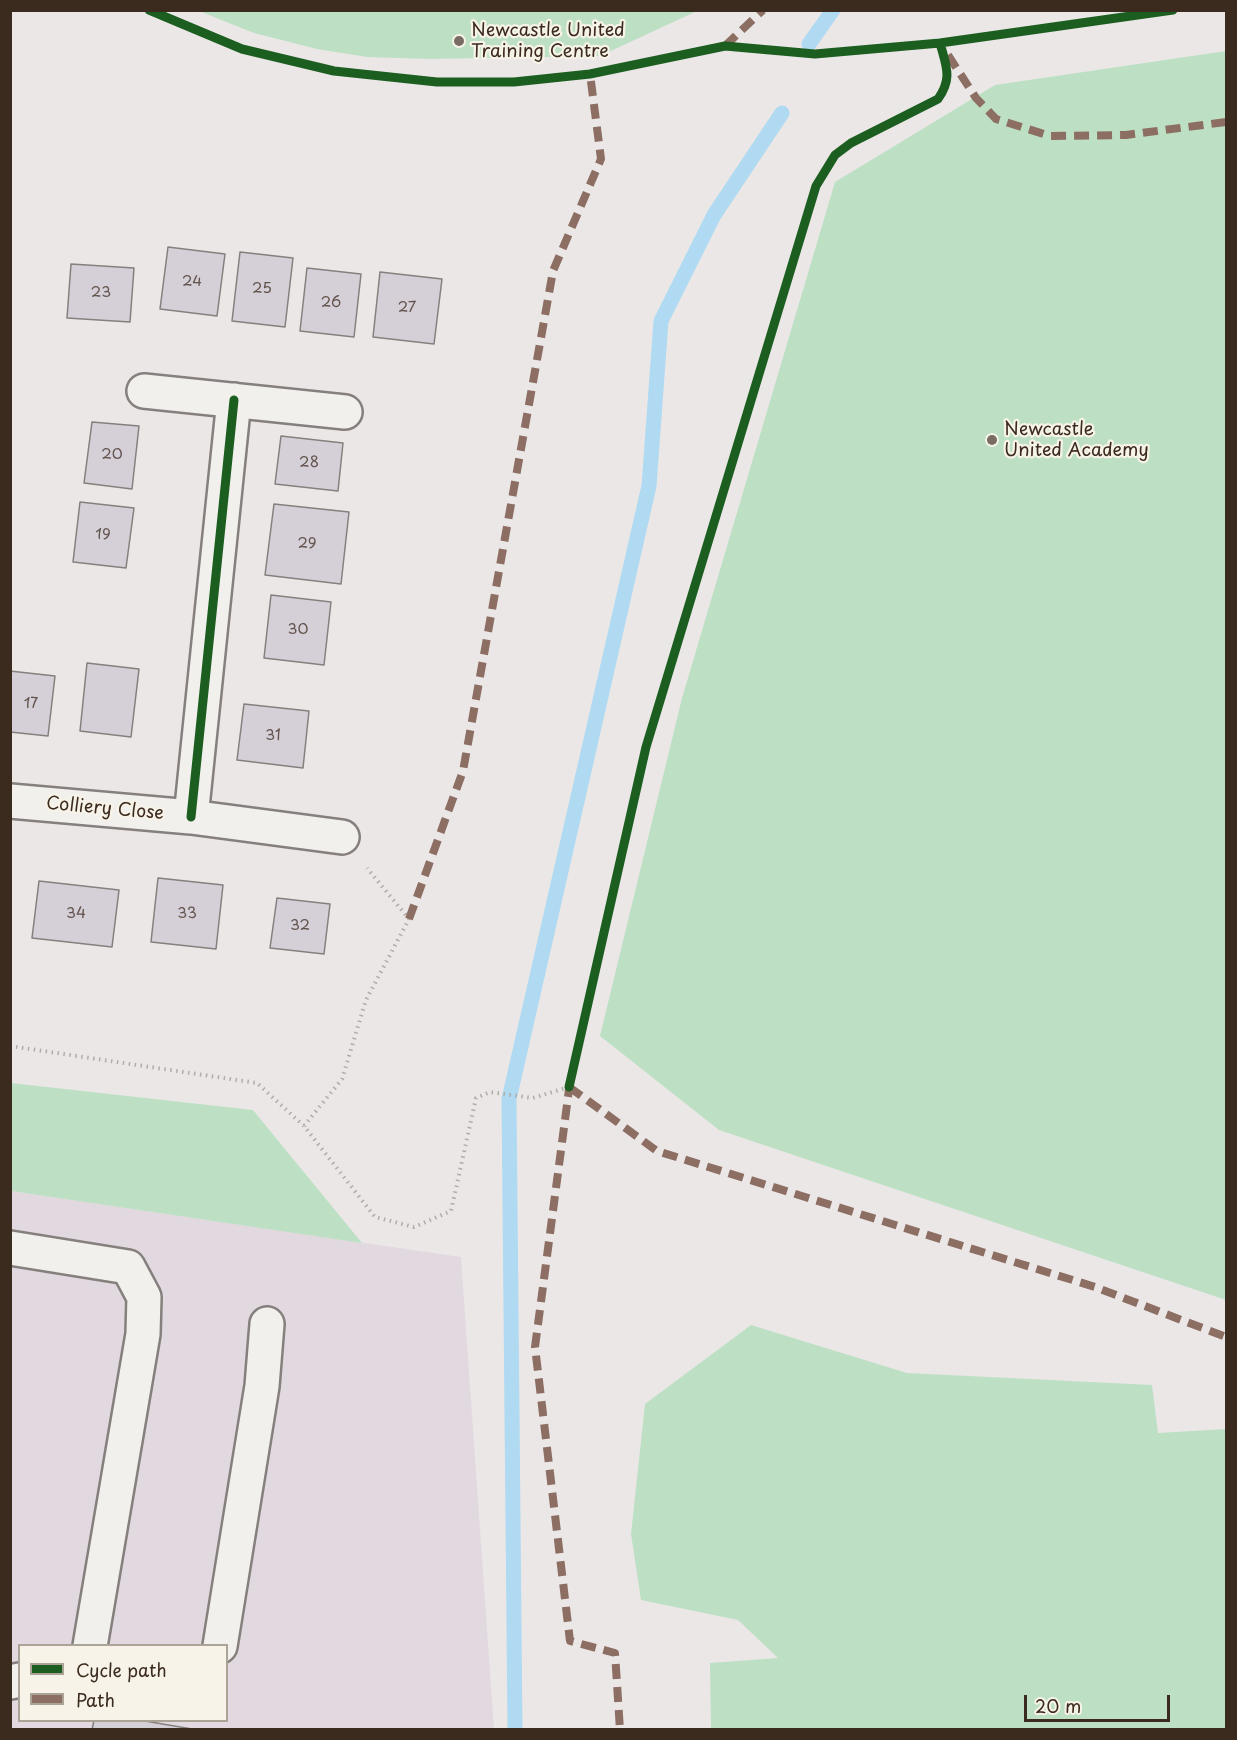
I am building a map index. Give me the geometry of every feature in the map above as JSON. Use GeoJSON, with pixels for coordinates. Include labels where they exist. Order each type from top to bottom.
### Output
{"type":"FeatureCollection","features":[{"type":"Feature","properties":{"kind":"street"},"geometry":{"type":"LineString","coordinates":[[144,391],[345,412]]}},
{"type":"Feature","properties":{"kind":"street"},"geometry":{"type":"LineString","coordinates":[[191,817],[234,400]]}},
{"type":"Feature","properties":{"kind":"street","name":"Colliery Close"},"geometry":{"type":"LineString","coordinates":[[10,801],[191,817],[342,837]]}},
{"type":"Feature","properties":{"kind":"street"},"geometry":{"type":"LineString","coordinates":[[10,1248],[128,1268],[144,1297],[143,1334],[90,1644]]}},
{"type":"Feature","properties":{"kind":"street"},"geometry":{"type":"LineString","coordinates":[[220,1644],[262,1386],[267,1324]]}},
{"type":"Feature","properties":{"kind":"path"},"geometry":{"type":"LineString","coordinates":[[304,1126],[342,1079],[366,1000],[408,919],[342,837]]}},
{"type":"Feature","properties":{"kind":"path"},"geometry":{"type":"LineString","coordinates":[[10,1046],[257,1083],[304,1126],[375,1217],[414,1227],[452,1211],[476,1098],[490,1092],[533,1098],[569,1087]]}},
{"type":"Feature","properties":{"kind":"shaded area"},"geometry":{"type":"Polygon","coordinates":[[[11,1191],[461,1257],[494,1729],[11,1730],[11,1191]]]}},
{"type":"Feature","properties":{"kind":"green space","name":"Newcastle United Training Centre"},"geometry":{"type":"Polygon","coordinates":[[[199,11],[697,11],[600,56],[429,59],[367,57],[317,49],[254,33],[199,11]]]}},
{"type":"Feature","properties":{"kind":"green space","name":"Newcastle United Academy"},"geometry":{"type":"Polygon","coordinates":[[[1226,51],[1226,1300],[719,1130],[600,1036],[682,698],[835,182],[995,85],[1226,51]]]}},
{"type":"Feature","properties":{"kind":"green space"},"geometry":{"type":"Polygon","coordinates":[[[11,1083],[253,1110],[362,1243],[11,1191],[11,1083]]]}},
{"type":"Feature","properties":{"kind":"green space"},"geometry":{"type":"Polygon","coordinates":[[[751,1325],[907,1373],[1152,1385],[1158,1433],[1226,1429],[1226,1729],[711,1729],[710,1663],[778,1658],[738,1620],[641,1600],[631,1534],[645,1404],[751,1325]]]}},
{"type":"Feature","properties":{"kind":"building"},"geometry":{"type":"Polygon","coordinates":[[[168,247],[225,254],[217,316],[160,309],[168,247]]]}},
{"type":"Feature","properties":{"kind":"building"},"geometry":{"type":"Polygon","coordinates":[[[240,252],[293,258],[285,327],[232,321],[240,252]]]}},
{"type":"Feature","properties":{"kind":"building"},"geometry":{"type":"Polygon","coordinates":[[[71,264],[134,268],[130,322],[67,318],[71,264]]]}},
{"type":"Feature","properties":{"kind":"building"},"geometry":{"type":"Polygon","coordinates":[[[307,268],[361,274],[354,337],[300,331],[307,268]]]}},
{"type":"Feature","properties":{"kind":"building"},"geometry":{"type":"Polygon","coordinates":[[[380,272],[442,279],[434,344],[373,337],[380,272]]]}},
{"type":"Feature","properties":{"kind":"building"},"geometry":{"type":"Polygon","coordinates":[[[92,422],[139,426],[132,489],[84,483],[92,422]]]}},
{"type":"Feature","properties":{"kind":"building"},"geometry":{"type":"Polygon","coordinates":[[[281,436],[343,443],[338,491],[275,484],[281,436]]]}},
{"type":"Feature","properties":{"kind":"building"},"geometry":{"type":"Polygon","coordinates":[[[80,502],[134,508],[126,568],[73,562],[80,502]]]}},
{"type":"Feature","properties":{"kind":"building"},"geometry":{"type":"Polygon","coordinates":[[[274,504],[349,512],[341,584],[265,575],[274,504]]]}},
{"type":"Feature","properties":{"kind":"building"},"geometry":{"type":"Polygon","coordinates":[[[271,595],[331,602],[324,665],[264,658],[271,595]]]}},
{"type":"Feature","properties":{"kind":"building"},"geometry":{"type":"Polygon","coordinates":[[[87,663],[139,669],[131,737],[80,731],[87,663]]]}},
{"type":"Feature","properties":{"kind":"building"},"geometry":{"type":"Polygon","coordinates":[[[10,671],[55,676],[48,736],[10,732],[10,671]]]}},
{"type":"Feature","properties":{"kind":"building"},"geometry":{"type":"Polygon","coordinates":[[[244,704],[309,711],[303,768],[237,760],[244,704]]]}},
{"type":"Feature","properties":{"kind":"building"},"geometry":{"type":"Polygon","coordinates":[[[158,878],[223,885],[216,949],[151,942],[158,878]]]}},
{"type":"Feature","properties":{"kind":"building"},"geometry":{"type":"Polygon","coordinates":[[[39,881],[119,890],[112,947],[32,938],[39,881]]]}},
{"type":"Feature","properties":{"kind":"building"},"geometry":{"type":"Polygon","coordinates":[[[277,898],[330,904],[324,954],[270,948],[277,898]]]}},
{"type":"Feature","properties":{"kind":"building"},"geometry":{"type":"Polygon","coordinates":[[[94,1722],[151,1722],[198,1730],[92,1730],[94,1722]]]}},
{"type":"Feature","properties":{"kind":"waterway"},"geometry":{"type":"LineString","coordinates":[[809,44],[833,10]]}},
{"type":"Feature","properties":{"kind":"waterway"},"geometry":{"type":"LineString","coordinates":[[515,1730],[509,1099],[649,486],[661,321],[714,215],[782,113]]}},
{"type":"Feature","properties":{"kind":"marked path"},"geometry":{"type":"LineString","coordinates":[[725,46],[763,10]]}},
{"type":"Feature","properties":{"kind":"marked path"},"geometry":{"type":"LineString","coordinates":[[948,55],[976,98],[996,119],[1050,136],[1126,135],[1226,122]]}},
{"type":"Feature","properties":{"kind":"marked path"},"geometry":{"type":"LineString","coordinates":[[409,919],[463,771],[553,271],[601,159],[590,74]]}},
{"type":"Feature","properties":{"kind":"marked path"},"geometry":{"type":"LineString","coordinates":[[570,1082],[535,1347],[570,1641],[615,1653],[620,1730]]}},
{"type":"Feature","properties":{"kind":"marked path"},"geometry":{"type":"LineString","coordinates":[[569,1087],[657,1151],[1095,1287],[1226,1337]]}},
{"type":"Feature","properties":{"kind":"cycle path"},"geometry":{"type":"LineString","coordinates":[[149,10],[242,49],[334,71],[437,82],[514,82],[590,74],[725,46],[815,54],[940,43],[1173,10]]}},
{"type":"Feature","properties":{"kind":"cycle path"},"geometry":{"type":"LineString","coordinates":[[569,1087],[646,747],[816,186],[835,155],[851,143],[938,99],[943,92],[947,78],[940,43]]}},
{"type":"Feature","properties":{"kind":"cycle path"},"geometry":{"type":"LineString","coordinates":[[191,817],[234,400]]}},
{"type":"Feature","properties":{"kind":"place","name":"Newcastle United Training Centre"},"geometry":{"type":"Point","coordinates":[459,41]}},
{"type":"Feature","properties":{"kind":"place","name":"Newcastle United Academy"},"geometry":{"type":"Point","coordinates":[992,440]}}]}
